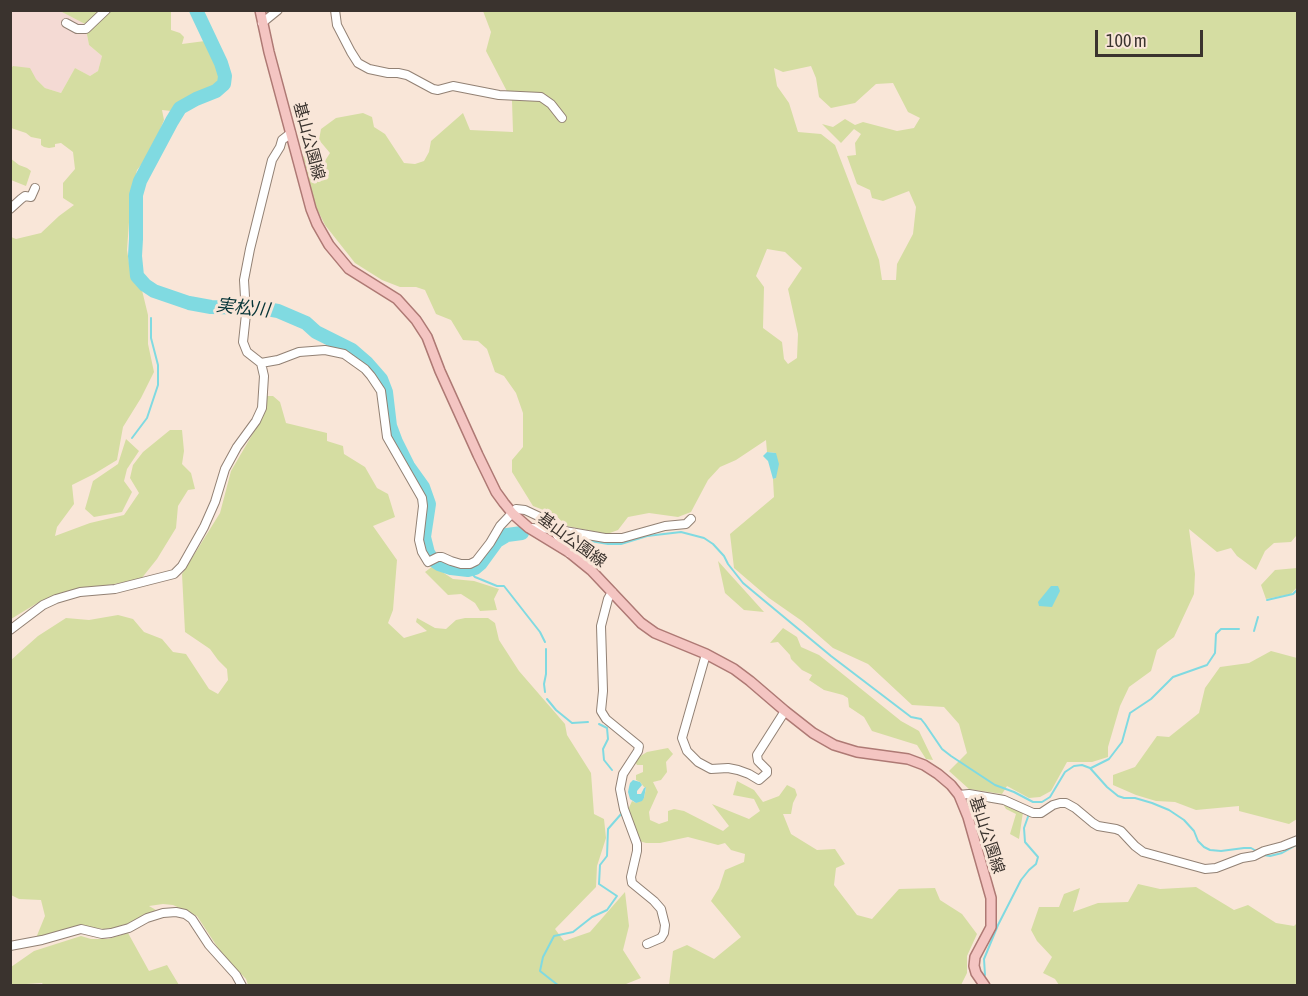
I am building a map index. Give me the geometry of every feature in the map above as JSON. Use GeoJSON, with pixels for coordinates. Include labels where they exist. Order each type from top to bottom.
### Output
{"type":"FeatureCollection","features":[{"type":"Feature","properties":{"kind":"main road","name":"基山公園線"},"geometry":{"type":"LineString","coordinates":[[260,10],[311,209],[317,224],[329,245],[349,269],[397,299],[416,320],[426,337],[496,492],[513,514],[529,528],[570,553],[591,570],[641,623],[655,633],[706,654],[734,669],[813,733],[834,745],[857,752],[908,759],[924,765],[951,784],[959,795],[968,818],[991,898],[991,927],[975,957],[974,966],[976,973],[986,986]]}},
{"type":"Feature","properties":{"kind":"street"},"geometry":{"type":"LineString","coordinates":[[66,23],[77,29],[86,29],[106,10]]}},
{"type":"Feature","properties":{"kind":"street"},"geometry":{"type":"LineString","coordinates":[[262,23],[278,10]]}},
{"type":"Feature","properties":{"kind":"street"},"geometry":{"type":"LineString","coordinates":[[334,10],[337,25],[351,52],[358,63],[369,69],[407,75],[438,90],[453,86],[500,95],[541,97],[551,104],[562,118]]}},
{"type":"Feature","properties":{"kind":"street"},"geometry":{"type":"LineString","coordinates":[[10,630],[43,605],[56,599],[80,592],[115,589],[174,574],[182,566],[204,527],[215,502],[225,469],[262,408],[264,376],[261,363],[247,352],[243,342],[246,314],[244,280],[272,160],[282,140],[291,133]]}},
{"type":"Feature","properties":{"kind":"street"},"geometry":{"type":"LineString","coordinates":[[10,209],[25,196],[31,197],[35,188]]}},
{"type":"Feature","properties":{"kind":"street"},"geometry":{"type":"LineString","coordinates":[[261,363],[278,360],[299,352],[325,350],[344,354],[371,376],[381,391],[387,436],[422,498],[419,540],[428,562],[442,556],[461,564],[476,561],[500,526],[516,509],[525,510],[540,517],[553,529],[570,553]]}},
{"type":"Feature","properties":{"kind":"street"},"geometry":{"type":"LineString","coordinates":[[529,528],[553,529],[605,538],[622,538],[665,526],[686,524],[691,519]]}},
{"type":"Feature","properties":{"kind":"street"},"geometry":{"type":"LineString","coordinates":[[612,592],[601,626],[603,691],[601,711],[606,719],[639,746],[623,774],[620,789],[624,809],[637,844],[631,877],[632,884],[661,909],[664,922],[664,933],[661,938],[647,944]]}},
{"type":"Feature","properties":{"kind":"street"},"geometry":{"type":"LineString","coordinates":[[706,654],[682,738],[687,751],[698,762],[711,769],[738,770],[759,780],[768,770],[758,760],[757,755],[785,711]]}},
{"type":"Feature","properties":{"kind":"street"},"geometry":{"type":"LineString","coordinates":[[959,795],[969,794],[1004,800],[1033,813],[1041,813],[1053,805],[1066,803],[1098,826],[1121,831],[1143,852],[1205,869],[1216,868],[1298,840]]}},
{"type":"Feature","properties":{"kind":"street"},"geometry":{"type":"LineString","coordinates":[[10,946],[81,929],[102,934],[111,933],[129,928],[147,918],[176,912],[192,919],[209,945],[236,975],[242,986]]}},
{"type":"Feature","properties":{"kind":"shaded area"},"geometry":{"type":"Polygon","coordinates":[[[11,11],[60,11],[85,24],[89,45],[102,56],[98,71],[90,76],[75,68],[61,93],[45,88],[36,79],[14,66],[11,70],[11,11]]]}},
{"type":"Feature","properties":{"kind":"green space"},"geometry":{"type":"Polygon","coordinates":[[[109,10],[112,12],[114,10],[171,10],[171,30],[184,37],[182,44],[205,41],[219,71],[228,73],[227,88],[218,96],[181,112],[162,110],[164,120],[150,154],[137,170],[131,195],[127,250],[129,263],[140,282],[148,315],[148,344],[154,372],[123,427],[117,460],[72,485],[74,504],[57,527],[55,536],[90,523],[124,515],[139,493],[130,478],[133,465],[143,452],[170,430],[182,430],[184,451],[182,464],[191,473],[195,489],[188,490],[178,506],[176,528],[157,559],[141,579],[55,596],[39,602],[11,619],[11,237],[16,239],[41,233],[74,205],[63,198],[63,183],[75,169],[73,152],[61,143],[55,144],[55,147],[44,147],[41,145],[41,139],[11,128],[10,70],[13,66],[30,68],[45,88],[61,93],[75,68],[90,76],[98,71],[102,56],[89,45],[85,24],[60,11],[109,10]]]}},
{"type":"Feature","properties":{"kind":"green space"},"geometry":{"type":"Polygon","coordinates":[[[483,11],[1297,11],[1298,528],[1296,536],[1291,542],[1274,543],[1265,551],[1256,570],[1237,556],[1231,548],[1217,552],[1189,529],[1195,574],[1194,594],[1174,637],[1157,650],[1151,671],[1129,687],[1120,706],[1108,747],[1108,757],[1092,762],[1067,762],[1051,791],[1040,797],[1029,798],[1007,786],[1002,794],[969,789],[949,771],[967,753],[959,724],[944,707],[912,705],[868,664],[833,648],[734,568],[730,534],[774,497],[773,479],[776,478],[776,453],[767,452],[766,440],[736,460],[720,467],[708,480],[691,512],[678,517],[649,513],[628,517],[618,530],[607,534],[567,526],[554,514],[533,506],[512,472],[512,460],[523,447],[523,413],[516,393],[504,376],[495,372],[487,349],[478,341],[463,340],[451,320],[436,314],[425,290],[416,287],[400,287],[382,280],[355,263],[325,225],[314,203],[303,156],[321,167],[330,153],[319,140],[321,129],[336,118],[363,113],[372,117],[374,127],[385,134],[404,163],[415,164],[424,161],[431,141],[463,113],[470,130],[513,132],[512,101],[486,51],[491,32],[483,11]],[[811,66],[783,72],[774,68],[777,86],[789,103],[798,132],[821,134],[835,145],[879,260],[882,280],[896,280],[897,264],[913,234],[916,207],[909,191],[883,201],[872,198],[870,190],[857,184],[847,156],[856,155],[855,143],[861,134],[854,129],[841,143],[822,124],[833,127],[845,119],[855,125],[863,122],[897,131],[914,128],[920,118],[908,112],[893,83],[876,84],[855,103],[831,108],[819,97],[816,78],[811,66]],[[767,249],[756,276],[764,287],[763,328],[782,342],[784,359],[788,364],[797,358],[798,334],[788,289],[802,268],[785,252],[767,249]]]}},
{"type":"Feature","properties":{"kind":"green space"},"geometry":{"type":"Polygon","coordinates":[[[10,158],[31,171],[26,186],[11,180],[10,158]]]}},
{"type":"Feature","properties":{"kind":"green space"},"geometry":{"type":"Polygon","coordinates":[[[267,396],[273,396],[280,402],[286,423],[327,433],[327,441],[343,446],[344,454],[365,467],[377,488],[388,494],[395,517],[373,526],[397,560],[393,610],[388,623],[404,638],[427,631],[416,622],[417,618],[435,628],[446,629],[456,620],[488,618],[495,623],[499,640],[519,671],[565,724],[567,735],[591,773],[594,814],[604,819],[606,838],[597,866],[596,887],[555,929],[564,941],[590,932],[625,892],[629,926],[623,950],[641,978],[621,986],[248,985],[246,979],[222,954],[197,916],[173,905],[163,904],[149,906],[156,910],[119,928],[78,926],[36,938],[45,916],[41,900],[19,899],[11,895],[10,661],[38,636],[66,618],[89,620],[118,615],[133,619],[144,632],[162,639],[173,652],[186,654],[209,689],[218,694],[228,680],[227,669],[210,649],[185,632],[182,574],[220,513],[231,471],[259,423],[267,396]]]}},
{"type":"Feature","properties":{"kind":"green space"},"geometry":{"type":"Polygon","coordinates":[[[126,439],[139,451],[127,469],[124,481],[132,492],[122,512],[94,517],[85,509],[93,481],[118,464],[126,439]]]}},
{"type":"Feature","properties":{"kind":"green space"},"geometry":{"type":"Polygon","coordinates":[[[718,561],[764,612],[744,610],[725,593],[718,561]]]}},
{"type":"Feature","properties":{"kind":"green space"},"geometry":{"type":"Polygon","coordinates":[[[433,566],[453,579],[474,581],[499,589],[494,599],[497,610],[480,611],[475,603],[461,594],[448,595],[425,572],[433,566]]]}},
{"type":"Feature","properties":{"kind":"green space"},"geometry":{"type":"Polygon","coordinates":[[[1297,568],[1297,587],[1291,594],[1266,599],[1261,585],[1275,570],[1297,568]]]}},
{"type":"Feature","properties":{"kind":"green space"},"geometry":{"type":"Polygon","coordinates":[[[783,628],[797,637],[801,647],[819,655],[901,721],[919,731],[933,760],[926,759],[917,745],[872,731],[864,717],[849,707],[848,698],[824,690],[809,680],[812,675],[802,670],[778,642],[770,643],[783,628]]]}},
{"type":"Feature","properties":{"kind":"green space"},"geometry":{"type":"Polygon","coordinates":[[[1271,651],[1297,658],[1297,819],[1289,824],[1239,811],[1239,806],[1196,810],[1175,802],[1156,801],[1136,795],[1113,785],[1113,775],[1135,767],[1157,736],[1169,737],[1199,713],[1205,688],[1220,667],[1249,663],[1271,651]]]}},
{"type":"Feature","properties":{"kind":"green space"},"geometry":{"type":"Polygon","coordinates":[[[668,748],[673,754],[666,762],[667,772],[661,780],[653,782],[658,792],[649,812],[650,820],[659,824],[668,821],[668,811],[674,809],[684,811],[723,831],[729,826],[712,804],[749,819],[760,811],[754,799],[733,795],[737,781],[754,790],[763,802],[779,796],[787,785],[795,789],[797,795],[791,814],[783,814],[791,834],[817,850],[835,849],[845,864],[836,868],[834,885],[857,915],[872,919],[899,889],[935,888],[940,900],[962,914],[977,934],[967,956],[967,973],[961,985],[669,985],[673,951],[687,945],[714,959],[741,937],[711,901],[719,888],[725,870],[744,862],[745,854],[731,850],[725,843],[718,845],[688,837],[660,843],[639,841],[627,812],[632,801],[636,803],[644,798],[646,788],[636,780],[636,775],[643,772],[643,765],[637,765],[634,760],[647,752],[668,748]]]}},
{"type":"Feature","properties":{"kind":"green space"},"geometry":{"type":"Polygon","coordinates":[[[1003,804],[1023,812],[1019,839],[1010,834],[1016,814],[1006,809],[1003,804]]]}},
{"type":"Feature","properties":{"kind":"green space"},"geometry":{"type":"Polygon","coordinates":[[[1138,884],[1160,889],[1196,887],[1234,910],[1248,905],[1276,923],[1294,926],[1297,923],[1297,985],[1059,985],[1055,979],[1043,973],[1052,957],[1037,941],[1031,930],[1039,907],[1059,907],[1064,894],[1080,888],[1073,912],[1098,903],[1128,902],[1138,884]]]}},
{"type":"Feature","properties":{"kind":"green space"},"geometry":{"type":"Polygon","coordinates":[[[128,933],[149,971],[167,965],[179,985],[44,986],[42,983],[11,985],[11,967],[34,951],[81,936],[91,939],[108,939],[128,933]]]}},
{"type":"Feature","properties":{"kind":"water"},"geometry":{"type":"Polygon","coordinates":[[[767,452],[776,453],[779,464],[776,478],[773,479],[768,461],[763,456],[767,452]]]}},
{"type":"Feature","properties":{"kind":"water"},"geometry":{"type":"Polygon","coordinates":[[[1051,586],[1058,586],[1060,591],[1052,607],[1039,606],[1038,602],[1051,586]]]}},
{"type":"Feature","properties":{"kind":"water"},"geometry":{"type":"Polygon","coordinates":[[[633,780],[642,785],[637,794],[641,794],[646,787],[644,798],[636,803],[630,799],[628,792],[633,780]]]}},
{"type":"Feature","properties":{"kind":"waterway","name":"実松川"},"geometry":{"type":"LineString","coordinates":[[196,10],[221,63],[225,76],[224,84],[216,91],[180,108],[140,181],[136,195],[137,276],[154,291],[189,303],[211,307],[261,308],[278,311],[306,323],[316,332],[352,350],[367,363],[381,379],[386,392],[390,426],[396,442],[408,466],[423,487],[429,504],[424,537],[428,553],[439,564],[468,570],[475,568],[497,541],[507,535],[522,533]]}},
{"type":"Feature","properties":{"kind":"waterway"},"geometry":{"type":"LineString","coordinates":[[132,438],[147,418],[158,385],[158,365],[151,338],[151,318]]}},
{"type":"Feature","properties":{"kind":"waterway"},"geometry":{"type":"LineString","coordinates":[[561,536],[608,544],[621,544],[647,536],[681,532],[704,538],[724,556],[743,583],[831,656],[911,717],[921,719],[942,749],[995,785],[1033,802],[1042,802],[1050,797],[1065,772],[1074,766],[1082,765],[1090,768],[1118,796],[1135,798],[1169,810],[1184,820],[1194,831],[1198,841],[1210,850],[1251,848],[1258,852]]}},
{"type":"Feature","properties":{"kind":"waterway"},"geometry":{"type":"LineString","coordinates":[[468,570],[475,577],[497,586],[504,586],[540,632],[545,642]]}},
{"type":"Feature","properties":{"kind":"waterway"},"geometry":{"type":"LineString","coordinates":[[1267,600],[1293,594],[1298,589]]}},
{"type":"Feature","properties":{"kind":"waterway"},"geometry":{"type":"LineString","coordinates":[[1254,631],[1258,617]]}},
{"type":"Feature","properties":{"kind":"waterway"},"geometry":{"type":"LineString","coordinates":[[1091,768],[1109,759],[1122,742],[1130,713],[1151,699],[1173,677],[1207,665],[1215,653],[1216,634],[1221,629],[1239,629]]}},
{"type":"Feature","properties":{"kind":"waterway"},"geometry":{"type":"LineString","coordinates":[[545,692],[546,649]]}},
{"type":"Feature","properties":{"kind":"waterway"},"geometry":{"type":"LineString","coordinates":[[547,699],[572,723],[588,722]]}},
{"type":"Feature","properties":{"kind":"waterway"},"geometry":{"type":"LineString","coordinates":[[599,724],[607,728],[608,739],[603,749],[604,760],[612,770]]}},
{"type":"Feature","properties":{"kind":"waterway"},"geometry":{"type":"LineString","coordinates":[[559,986],[540,971],[543,957],[554,936],[573,932],[592,917],[607,910],[617,896],[599,884],[600,865],[607,856],[608,829],[622,813]]}},
{"type":"Feature","properties":{"kind":"waterway"},"geometry":{"type":"LineString","coordinates":[[985,975],[984,959],[998,925],[1021,880],[1036,864],[1038,857],[1025,842],[1024,828],[1029,814]]}},
{"type":"Feature","properties":{"kind":"waterway"},"geometry":{"type":"LineString","coordinates":[[1263,855],[1282,853],[1298,844]]}}]}
